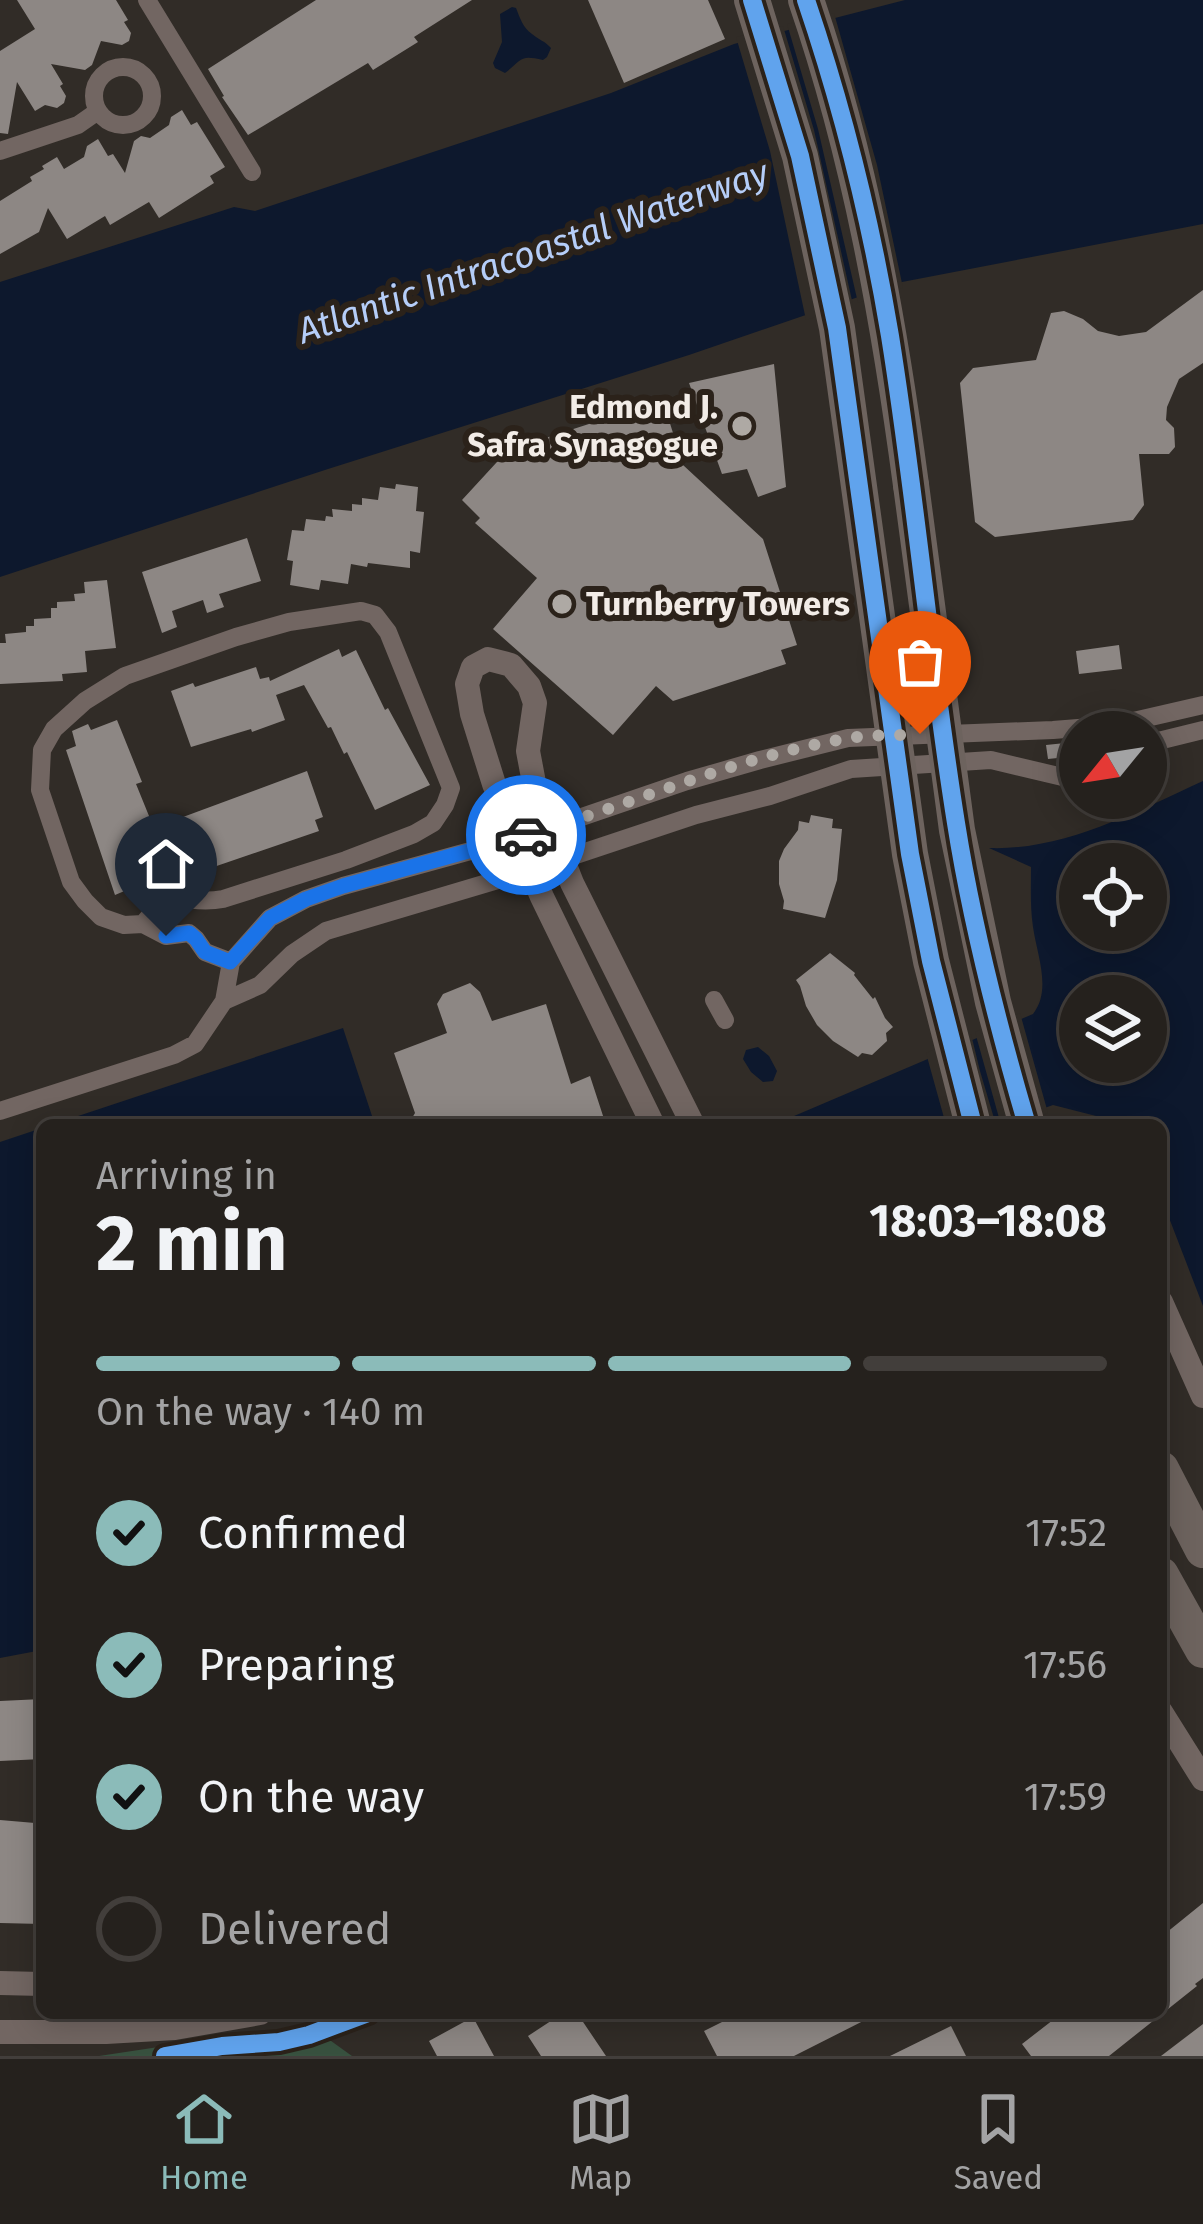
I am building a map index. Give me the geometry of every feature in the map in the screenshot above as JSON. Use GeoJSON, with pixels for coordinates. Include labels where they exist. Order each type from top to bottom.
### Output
{"type":"FeatureCollection","features":[{"type":"Feature","properties":{"kind":"highway"},"geometry":{"type":"LineString","coordinates":[[752,0],[800,156],[834,310],[907,837],[931,961],[971,1119]]}},
{"type":"Feature","properties":{"kind":"highway"},"geometry":{"type":"LineString","coordinates":[[806,0],[844,128],[877,267],[901,406],[957,830],[993,1002],[1025,1119]]}},
{"type":"Feature","properties":{"kind":"highway"},"geometry":{"type":"LineString","coordinates":[[1167,1480],[1203,1550]]}},
{"type":"Feature","properties":{"kind":"highway"},"geometry":{"type":"LineString","coordinates":[[1168,1589],[1203,1649]]}},
{"type":"Feature","properties":{"kind":"highway"},"geometry":{"type":"LineString","coordinates":[[1168,1589],[1203,1666]]}},
{"type":"Feature","properties":{"kind":"street"},"geometry":{"type":"LineString","coordinates":[[148,0],[251,172]]}},
{"type":"Feature","properties":{"kind":"street"},"geometry":{"type":"LineString","coordinates":[[0,151],[78,125],[98,111]]}},
{"type":"Feature","properties":{"kind":"street"},"geometry":{"type":"LineString","coordinates":[[143,924],[172,898],[189,897],[204,903],[223,899],[346,860],[433,823],[451,788],[388,632],[375,615],[361,611],[289,622],[125,676],[53,729],[42,750],[40,790],[71,882],[101,917],[124,925],[143,924],[166,936],[189,933],[205,952],[230,962]]}},
{"type":"Feature","properties":{"kind":"street"},"geometry":{"type":"LineString","coordinates":[[650,1119],[494,784],[467,684],[473,667],[488,659],[511,665],[529,686],[535,703],[528,751],[535,788],[562,860],[690,1119]]}},
{"type":"Feature","properties":{"kind":"street"},"geometry":{"type":"LineString","coordinates":[[1167,715],[1203,705]]}},
{"type":"Feature","properties":{"kind":"street"},"geometry":{"type":"LineString","coordinates":[[991,760],[992,730]]}},
{"type":"Feature","properties":{"kind":"street"},"geometry":{"type":"LineString","coordinates":[[0,1111],[195,1044],[224,1001],[230,962],[270,918],[306,899],[517,838],[688,781],[848,738],[1059,730]]}},
{"type":"Feature","properties":{"kind":"street"},"geometry":{"type":"LineString","coordinates":[[1167,739],[1203,730]]}},
{"type":"Feature","properties":{"kind":"street"},"geometry":{"type":"LineString","coordinates":[[848,738],[851,769]]}},
{"type":"Feature","properties":{"kind":"street"},"geometry":{"type":"LineString","coordinates":[[224,1001],[260,985],[320,934],[851,769],[991,760],[1059,775]]}},
{"type":"Feature","properties":{"kind":"street"},"geometry":{"type":"LineString","coordinates":[[688,781],[696,815]]}},
{"type":"Feature","properties":{"kind":"street"},"geometry":{"type":"LineString","coordinates":[[306,899],[320,934]]}},
{"type":"Feature","properties":{"kind":"street"},"geometry":{"type":"LineString","coordinates":[[714,1000],[725,1020]]}},
{"type":"Feature","properties":{"kind":"street"},"geometry":{"type":"LineString","coordinates":[[1167,1315],[1203,1396]]}},
{"type":"Feature","properties":{"kind":"street"},"geometry":{"type":"LineString","coordinates":[[1167,1722],[1203,1779]]}},
{"type":"Feature","properties":{"kind":"street"},"geometry":{"type":"LineString","coordinates":[[0,1982],[36,1984]]}},
{"type":"Feature","properties":{"kind":"street"},"geometry":{"type":"LineString","coordinates":[[0,2032],[106,2032],[226,2019]]}},
{"type":"Feature","properties":{"kind":"green space"},"geometry":{"type":"Polygon","coordinates":[[[270,2030],[320,2033],[352,2056],[99,2056],[270,2030]]]}},
{"type":"Feature","properties":{"kind":"water","name":"Atlantic Intracoastal Waterway"},"geometry":{"type":"Polygon","coordinates":[[[905,0],[1203,0],[1203,224],[902,282],[0,577],[0,282],[234,207],[255,211],[611,93],[734,44],[905,0]]]}},
{"type":"Feature","properties":{"kind":"water"},"geometry":{"type":"Polygon","coordinates":[[[512,7],[526,29],[551,48],[543,60],[525,58],[505,73],[493,63],[502,42],[500,14],[512,7]]]}},
{"type":"Feature","properties":{"kind":"water"},"geometry":{"type":"Polygon","coordinates":[[[1203,781],[1203,1306],[1167,1213],[1167,1119],[1104,1119],[1053,1105],[1014,1119],[787,1119],[1033,1014],[1042,983],[1032,920],[1031,867],[989,848],[1072,836],[1118,819],[1167,819],[1167,797],[1203,781]]]}},
{"type":"Feature","properties":{"kind":"water"},"geometry":{"type":"Polygon","coordinates":[[[343,1028],[373,1119],[69,1119],[343,1028]]]}},
{"type":"Feature","properties":{"kind":"water"},"geometry":{"type":"Polygon","coordinates":[[[758,1047],[777,1071],[773,1081],[763,1082],[743,1059],[746,1050],[758,1047]]]}},
{"type":"Feature","properties":{"kind":"water"},"geometry":{"type":"Polygon","coordinates":[[[36,1130],[36,1651],[0,1658],[0,1142],[36,1130]]]}},
{"type":"Feature","properties":{"kind":"pier"},"geometry":{"type":"Polygon","coordinates":[[[834,13],[877,165],[903,288],[858,303],[818,129],[787,24],[834,13]]]}},
{"type":"Feature","properties":{"kind":"pier"},"geometry":{"type":"Polygon","coordinates":[[[783,26],[814,130],[853,305],[806,320],[770,151],[736,37],[783,26]]]}},
{"type":"Feature","properties":{"kind":"pier"},"geometry":{"type":"Polygon","coordinates":[[[1020,1013],[1048,1113],[1032,1119],[999,1119],[975,1032],[1020,1013]]]}},
{"type":"Feature","properties":{"kind":"pier"},"geometry":{"type":"Polygon","coordinates":[[[971,1034],[994,1119],[944,1119],[926,1053],[971,1034]]]}},
{"type":"Feature","properties":{"kind":"building"},"geometry":{"type":"Polygon","coordinates":[[[17,0],[116,0],[131,33],[122,45],[101,41],[92,65],[85,70],[51,64],[66,96],[57,108],[45,105],[35,111],[17,82],[8,134],[0,133],[0,51],[35,29],[17,0]]]}},
{"type":"Feature","properties":{"kind":"building"},"geometry":{"type":"Polygon","coordinates":[[[316,0],[472,0],[373,70],[368,63],[248,135],[208,69],[316,0]]]}},
{"type":"Feature","properties":{"kind":"building"},"geometry":{"type":"Polygon","coordinates":[[[588,0],[708,0],[725,39],[624,83],[588,0]]]}},
{"type":"Feature","properties":{"kind":"building"},"geometry":{"type":"Polygon","coordinates":[[[182,110],[191,125],[197,122],[225,167],[210,176],[214,183],[159,218],[149,202],[110,225],[105,216],[67,239],[48,208],[39,232],[0,254],[0,201],[32,181],[30,177],[42,166],[57,157],[64,169],[84,157],[87,146],[98,139],[125,173],[134,141],[141,136],[150,138],[182,110]]]}},
{"type":"Feature","properties":{"kind":"building"},"geometry":{"type":"Polygon","coordinates":[[[1203,290],[1203,363],[1179,379],[1167,407],[1175,447],[1169,454],[1139,454],[1144,505],[1133,520],[995,537],[975,522],[960,383],[973,368],[1036,360],[1051,313],[1064,311],[1098,331],[1119,336],[1146,332],[1203,290]]]}},
{"type":"Feature","properties":{"kind":"building","name":"Edmond J. Safra Synagogue"},"geometry":{"type":"Polygon","coordinates":[[[774,364],[786,487],[758,497],[747,469],[722,474],[689,383],[774,364]]]}},
{"type":"Feature","properties":{"kind":"building"},"geometry":{"type":"Polygon","coordinates":[[[648,405],[668,417],[683,465],[763,539],[797,645],[781,650],[786,664],[673,701],[656,686],[613,735],[493,629],[537,578],[475,523],[480,518],[462,500],[508,450],[648,405]]]}},
{"type":"Feature","properties":{"kind":"building"},"geometry":{"type":"Polygon","coordinates":[[[396,484],[418,487],[416,511],[424,512],[420,553],[410,551],[410,568],[351,564],[348,584],[321,580],[319,590],[290,585],[293,561],[287,560],[292,530],[304,531],[306,519],[333,517],[332,509],[352,511],[352,504],[362,505],[362,498],[378,500],[380,487],[395,489],[396,484]]]}},
{"type":"Feature","properties":{"kind":"building"},"geometry":{"type":"Polygon","coordinates":[[[247,538],[261,581],[219,594],[224,607],[207,613],[203,600],[172,611],[177,627],[162,633],[142,572],[247,538]]]}},
{"type":"Feature","properties":{"kind":"building"},"geometry":{"type":"Polygon","coordinates":[[[107,580],[116,648],[85,651],[87,672],[62,674],[63,681],[0,684],[0,643],[6,643],[5,634],[26,632],[26,626],[34,626],[34,619],[51,618],[57,602],[75,601],[74,594],[85,593],[84,582],[107,580]]]}},
{"type":"Feature","properties":{"kind":"building"},"geometry":{"type":"Polygon","coordinates":[[[1119,645],[1122,669],[1079,674],[1076,651],[1119,645]]]}},
{"type":"Feature","properties":{"kind":"building"},"geometry":{"type":"Polygon","coordinates":[[[339,649],[342,657],[356,650],[430,785],[375,810],[347,752],[344,754],[304,685],[276,695],[285,720],[191,747],[171,691],[256,667],[260,679],[269,677],[270,681],[339,649]]]}},
{"type":"Feature","properties":{"kind":"building"},"geometry":{"type":"Polygon","coordinates":[[[117,720],[142,782],[136,784],[167,873],[115,895],[66,750],[76,746],[72,731],[117,720]]]}},
{"type":"Feature","properties":{"kind":"building"},"geometry":{"type":"Polygon","coordinates":[[[1059,744],[1059,758],[1048,759],[1046,745],[1059,744]]]}},
{"type":"Feature","properties":{"kind":"building"},"geometry":{"type":"Polygon","coordinates":[[[307,771],[323,817],[315,820],[319,831],[202,871],[183,817],[307,771]]]}},
{"type":"Feature","properties":{"kind":"building"},"geometry":{"type":"Polygon","coordinates":[[[811,815],[833,819],[832,828],[842,829],[837,880],[825,918],[783,909],[779,884],[784,849],[799,821],[809,823],[811,815]]]}},
{"type":"Feature","properties":{"kind":"building"},"geometry":{"type":"Polygon","coordinates":[[[830,953],[855,973],[893,1027],[886,1033],[887,1041],[872,1055],[858,1057],[833,1041],[806,1006],[796,980],[830,953]]]}},
{"type":"Feature","properties":{"kind":"building"},"geometry":{"type":"Polygon","coordinates":[[[470,983],[480,992],[492,1021],[546,1004],[571,1084],[590,1076],[604,1119],[412,1119],[415,1113],[394,1053],[447,1033],[437,1004],[443,994],[470,983]]]}},
{"type":"Feature","properties":{"kind":"building"},"geometry":{"type":"Polygon","coordinates":[[[36,1699],[36,1759],[0,1761],[0,1701],[36,1699]]]}},
{"type":"Feature","properties":{"kind":"building"},"geometry":{"type":"Polygon","coordinates":[[[0,1820],[35,1823],[36,1924],[0,1923],[0,1820]]]}},
{"type":"Feature","properties":{"kind":"building"},"geometry":{"type":"Polygon","coordinates":[[[1203,1903],[1203,1978],[1167,2010],[1167,1932],[1203,1903]]]}},
{"type":"Feature","properties":{"kind":"building"},"geometry":{"type":"Polygon","coordinates":[[[474,2019],[494,2056],[437,2056],[429,2041],[474,2019]]]}},
{"type":"Feature","properties":{"kind":"building"},"geometry":{"type":"Polygon","coordinates":[[[554,2019],[581,2019],[606,2056],[541,2056],[528,2036],[554,2019]]]}},
{"type":"Feature","properties":{"kind":"building"},"geometry":{"type":"Polygon","coordinates":[[[728,2019],[867,2019],[794,2056],[717,2056],[704,2031],[728,2019]]]}},
{"type":"Feature","properties":{"kind":"building"},"geometry":{"type":"Polygon","coordinates":[[[1054,2019],[1156,2019],[1109,2056],[1031,2056],[1022,2044],[1054,2019]]]}},
{"type":"Feature","properties":{"kind":"building"},"geometry":{"type":"Polygon","coordinates":[[[1203,2024],[1203,2056],[1161,2056],[1203,2024]]]}},
{"type":"Feature","properties":{"kind":"building"},"geometry":{"type":"Polygon","coordinates":[[[951,2026],[966,2056],[890,2056],[951,2026]]]}},
{"type":"Feature","properties":{"kind":"cycle path"},"geometry":{"type":"LineString","coordinates":[[752,0],[800,156],[837,328],[910,854],[931,961],[971,1119]]}},
{"type":"Feature","properties":{"kind":"cycle path"},"geometry":{"type":"LineString","coordinates":[[806,0],[844,124],[882,293],[962,861],[1025,1119]]}},
{"type":"Feature","properties":{"kind":"cycle path"},"geometry":{"type":"LineString","coordinates":[[165,2056],[279,2042],[352,2019]]}},
{"type":"Feature","properties":{"kind":"way so far"},"geometry":{"type":"LineString","coordinates":[[526,835],[760,760],[848,738],[920,734]]}},
{"type":"Feature","properties":{"kind":"place","name":"Edmond J. Safra Synagogue"},"geometry":{"type":"Point","coordinates":[742,426]}},
{"type":"Feature","properties":{"kind":"place","name":"Turnberry Towers"},"geometry":{"type":"Point","coordinates":[562,604]}},
{"type":"Feature","properties":{"kind":"route"},"geometry":{"type":"LineString","coordinates":[[166,936],[189,933],[205,952],[230,962],[270,918],[306,899],[526,835]]}}]}
